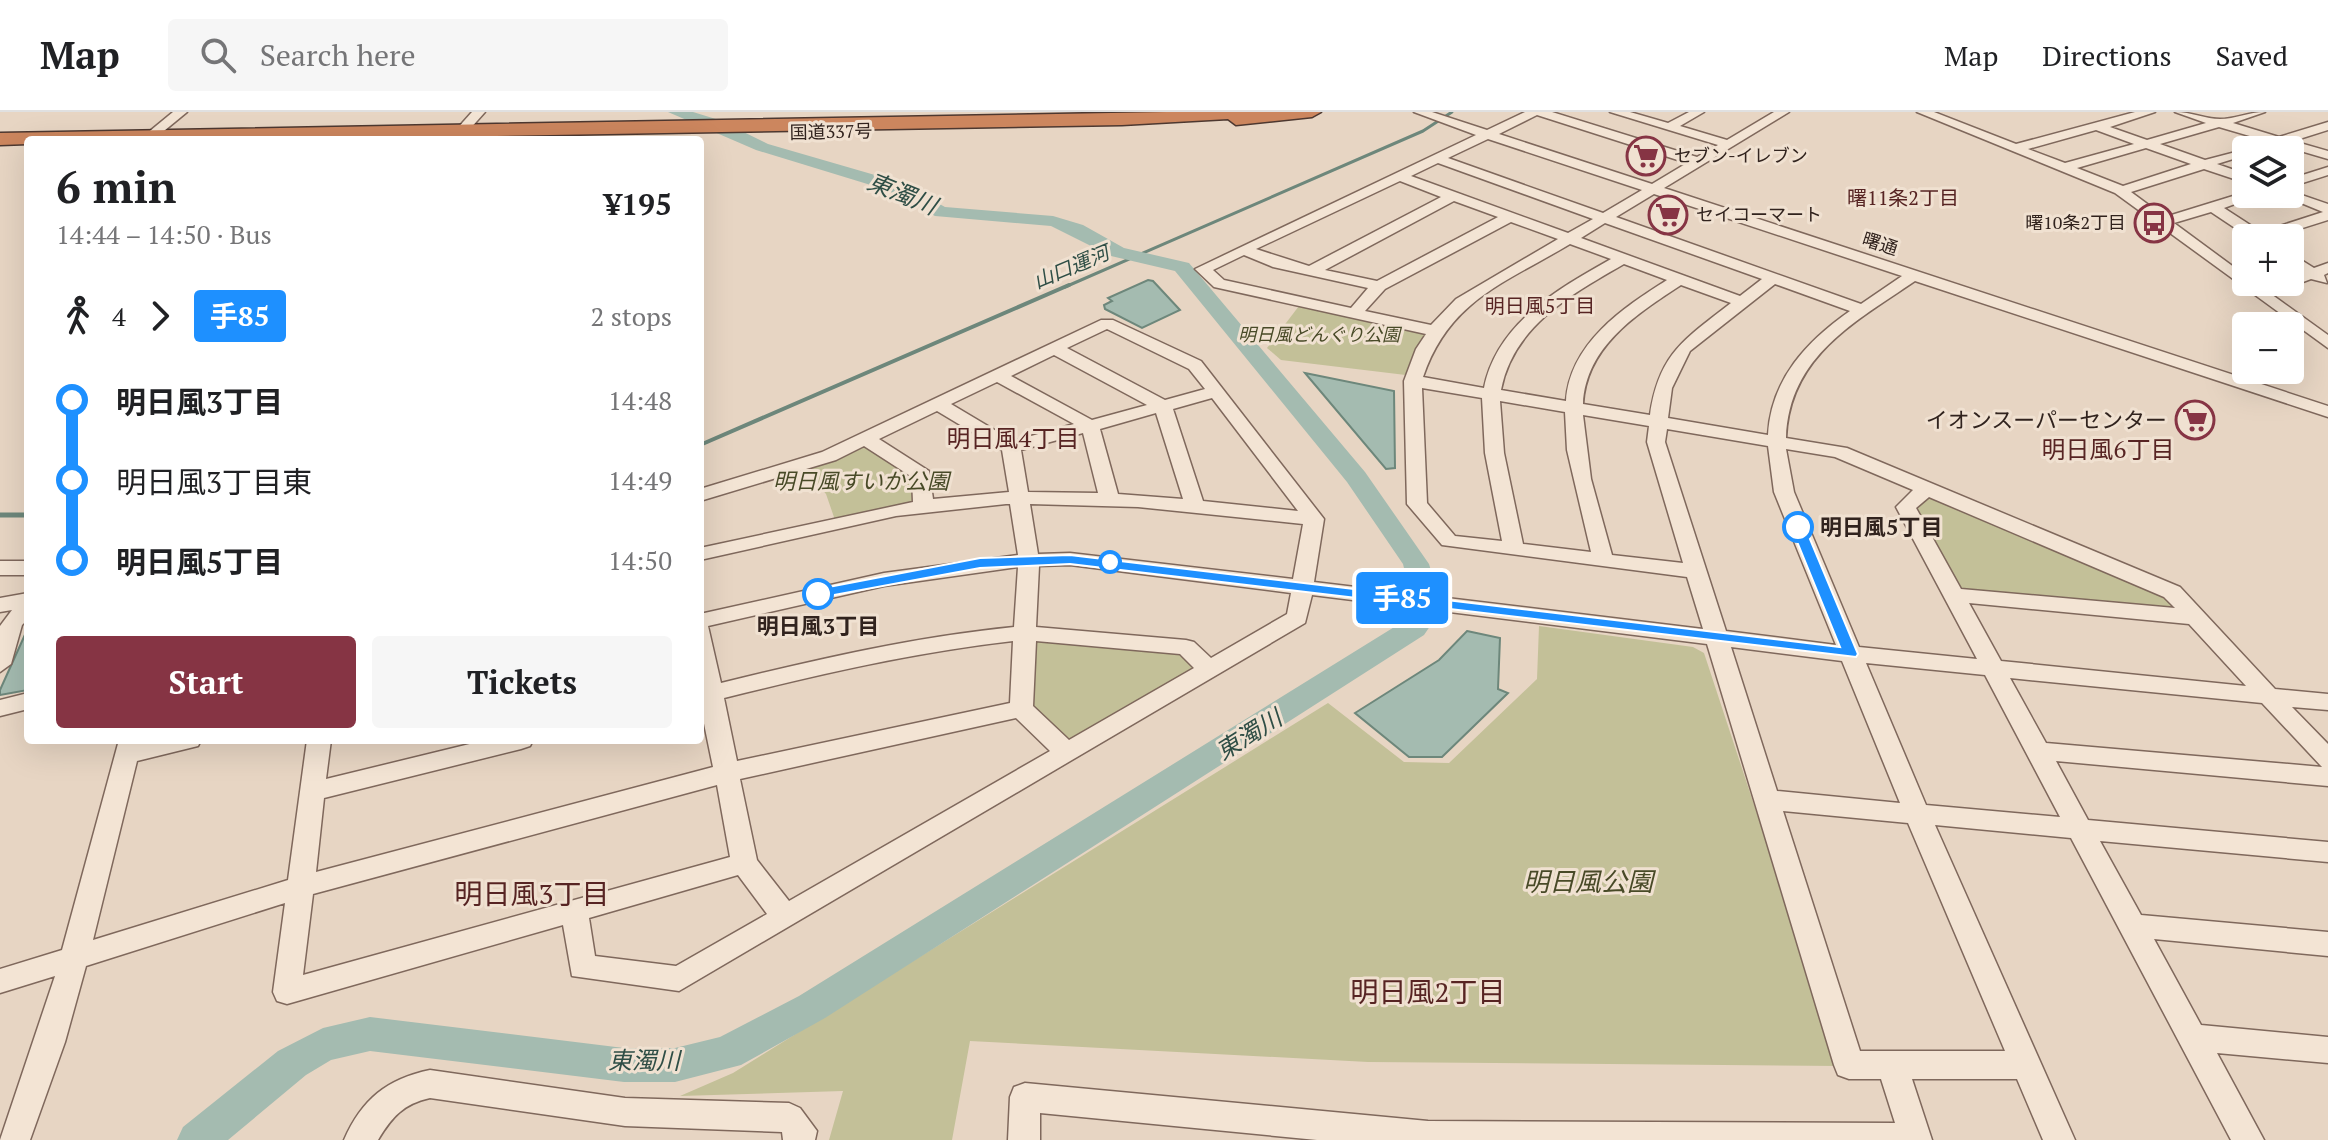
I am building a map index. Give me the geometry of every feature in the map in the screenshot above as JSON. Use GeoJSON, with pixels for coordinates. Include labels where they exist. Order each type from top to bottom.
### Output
{"type":"FeatureCollection","features":[{"type":"Feature","properties":{"kind":"highway","name":"国道337号"},"geometry":{"type":"LineString","coordinates":[[747,130],[1122,120],[1258,112]]}},
{"type":"Feature","properties":{"kind":"highway","name":"国道337号"},"geometry":{"type":"LineString","coordinates":[[456,136],[1126,126],[1312,112]]}},
{"type":"Feature","properties":{"kind":"highway","name":"国道337号"},"geometry":{"type":"LineString","coordinates":[[0,139],[24,139]]}},
{"type":"Feature","properties":{"kind":"highway"},"geometry":{"type":"LineString","coordinates":[[0,146],[24,146]]}},
{"type":"Feature","properties":{"kind":"street"},"geometry":{"type":"LineString","coordinates":[[151,136],[181,112]]}},
{"type":"Feature","properties":{"kind":"street"},"geometry":{"type":"LineString","coordinates":[[456,136],[479,112]]}},
{"type":"Feature","properties":{"kind":"street"},"geometry":{"type":"LineString","coordinates":[[1436,331],[1219,284],[1203,269],[1537,112],[1698,162]]}},
{"type":"Feature","properties":{"kind":"street"},"geometry":{"type":"LineString","coordinates":[[1616,112],[1728,144]]}},
{"type":"Feature","properties":{"kind":"street"},"geometry":{"type":"LineString","coordinates":[[1670,127],[1698,112]]}},
{"type":"Feature","properties":{"kind":"street"},"geometry":{"type":"LineString","coordinates":[[1694,571],[1449,541],[1417,504],[1413,381],[1424,349],[1462,302],[1783,112]]}},
{"type":"Feature","properties":{"kind":"street"},"geometry":{"type":"LineString","coordinates":[[1923,112],[2121,190],[2232,273]]}},
{"type":"Feature","properties":{"kind":"street"},"geometry":{"type":"LineString","coordinates":[[2017,148],[2149,112]]}},
{"type":"Feature","properties":{"kind":"street"},"geometry":{"type":"LineString","coordinates":[[2181,112],[2269,136]]}},
{"type":"Feature","properties":{"kind":"street"},"geometry":{"type":"LineString","coordinates":[[2066,167],[2259,112]]}},
{"type":"Feature","properties":{"kind":"street","name":"曙通"},"geometry":{"type":"LineString","coordinates":[[1423,113],[2328,412]]}},
{"type":"Feature","properties":{"kind":"street"},"geometry":{"type":"LineString","coordinates":[[2096,126],[2232,174]]}},
{"type":"Feature","properties":{"kind":"street"},"geometry":{"type":"LineString","coordinates":[[2296,136],[2328,126]]}},
{"type":"Feature","properties":{"kind":"street"},"geometry":{"type":"LineString","coordinates":[[2304,147],[2328,155]]}},
{"type":"Feature","properties":{"kind":"street"},"geometry":{"type":"LineString","coordinates":[[2121,190],[2232,155]]}},
{"type":"Feature","properties":{"kind":"street"},"geometry":{"type":"LineString","coordinates":[[1439,159],[1863,310]]}},
{"type":"Feature","properties":{"kind":"street"},"geometry":{"type":"LineString","coordinates":[[2304,179],[2328,171]]}},
{"type":"Feature","properties":{"kind":"street"},"geometry":{"type":"LineString","coordinates":[[1401,177],[1740,301]]}},
{"type":"Feature","properties":{"kind":"street"},"geometry":{"type":"LineString","coordinates":[[1311,271],[1453,196]]}},
{"type":"Feature","properties":{"kind":"street"},"geometry":{"type":"LineString","coordinates":[[2162,222],[2232,201]]}},
{"type":"Feature","properties":{"kind":"street"},"geometry":{"type":"LineString","coordinates":[[2304,202],[2328,212]]}},
{"type":"Feature","properties":{"kind":"street"},"geometry":{"type":"LineString","coordinates":[[2214,207],[2239,224]]}},
{"type":"Feature","properties":{"kind":"street"},"geometry":{"type":"LineString","coordinates":[[2297,224],[2328,212]]}},
{"type":"Feature","properties":{"kind":"street"},"geometry":{"type":"LineString","coordinates":[[1354,314],[1379,286],[1510,217]]}},
{"type":"Feature","properties":{"kind":"street"},"geometry":{"type":"LineString","coordinates":[[1245,250],[1278,264],[1379,286]]}},
{"type":"Feature","properties":{"kind":"street"},"geometry":{"type":"LineString","coordinates":[[1514,549],[1491,394],[1495,376],[1517,335],[1562,294],[1623,258]]}},
{"type":"Feature","properties":{"kind":"street"},"geometry":{"type":"LineString","coordinates":[[2320,271],[2328,284]]}},
{"type":"Feature","properties":{"kind":"street"},"geometry":{"type":"LineString","coordinates":[[1912,276],[1863,310],[1811,352],[1794,371],[1777,414],[1775,441],[1784,492],[1917,814],[2059,1140]]}},
{"type":"Feature","properties":{"kind":"street"},"geometry":{"type":"LineString","coordinates":[[1773,278],[1683,348],[1663,388],[1656,442],[1663,474],[1849,1065],[2027,1065]]}},
{"type":"Feature","properties":{"kind":"street"},"geometry":{"type":"LineString","coordinates":[[1603,560],[1576,440],[1573,408],[1585,363],[1596,345],[1632,311],[1679,279]]}},
{"type":"Feature","properties":{"kind":"street"},"geometry":{"type":"LineString","coordinates":[[2263,296],[2328,343]]}},
{"type":"Feature","properties":{"kind":"street"},"geometry":{"type":"LineString","coordinates":[[575,912],[582,967],[679,979],[1297,618],[1314,519],[1195,365],[1107,323],[829,456],[704,494]]}},
{"type":"Feature","properties":{"kind":"street"},"geometry":{"type":"LineString","coordinates":[[1054,348],[1163,406],[1195,506]]}},
{"type":"Feature","properties":{"kind":"street"},"geometry":{"type":"LineString","coordinates":[[997,375],[1090,426],[1109,497]]}},
{"type":"Feature","properties":{"kind":"street"},"geometry":{"type":"LineString","coordinates":[[1413,381],[1840,452],[1927,488],[2172,592],[2328,760]]}},
{"type":"Feature","properties":{"kind":"street"},"geometry":{"type":"LineString","coordinates":[[936,403],[1011,447],[1215,392]]}},
{"type":"Feature","properties":{"kind":"street"},"geometry":{"type":"LineString","coordinates":[[866,439],[922,475],[923,508]]}},
{"type":"Feature","properties":{"kind":"street"},"geometry":{"type":"LineString","coordinates":[[1011,447],[1029,559],[1021,709],[1067,752]]}},
{"type":"Feature","properties":{"kind":"street"},"geometry":{"type":"LineString","coordinates":[[1927,488],[1906,507],[2248,1140]]}},
{"type":"Feature","properties":{"kind":"street"},"geometry":{"type":"LineString","coordinates":[[704,553],[923,508],[1019,498],[1109,497],[1314,519]]}},
{"type":"Feature","properties":{"kind":"street"},"geometry":{"type":"LineString","coordinates":[[704,620],[918,572],[1029,559],[1114,562],[1850,654],[2328,702]]}},
{"type":"Feature","properties":{"kind":"street"},"geometry":{"type":"LineString","coordinates":[[0,568],[24,568]]}},
{"type":"Feature","properties":{"kind":"street"},"geometry":{"type":"LineString","coordinates":[[1953,595],[2195,617]]}},
{"type":"Feature","properties":{"kind":"street"},"geometry":{"type":"LineString","coordinates":[[0,605],[24,603]]}},
{"type":"Feature","properties":{"kind":"street"},"geometry":{"type":"LineString","coordinates":[[1,655],[12,623],[24,608]]}},
{"type":"Feature","properties":{"kind":"street"},"geometry":{"type":"LineString","coordinates":[[706,694],[882,652],[945,641],[1024,633],[1186,647],[1209,669]]}},
{"type":"Feature","properties":{"kind":"street"},"geometry":{"type":"LineString","coordinates":[[704,673],[706,694],[729,772],[744,863],[785,917]]}},
{"type":"Feature","properties":{"kind":"street"},"geometry":{"type":"LineString","coordinates":[[0,708],[24,702]]}},
{"type":"Feature","properties":{"kind":"street"},"geometry":{"type":"LineString","coordinates":[[0,981],[300,887],[729,772],[1021,709]]}},
{"type":"Feature","properties":{"kind":"street"},"geometry":{"type":"LineString","coordinates":[[14,1140],[41,1080],[76,958],[129,747],[155,744]]}},
{"type":"Feature","properties":{"kind":"street"},"geometry":{"type":"LineString","coordinates":[[318,744],[287,992],[744,863]]}},
{"type":"Feature","properties":{"kind":"street"},"geometry":{"type":"LineString","coordinates":[[312,792],[505,744]]}},
{"type":"Feature","properties":{"kind":"street"},"geometry":{"type":"LineString","coordinates":[[2039,751],[2328,777]]}},
{"type":"Feature","properties":{"kind":"street"},"geometry":{"type":"LineString","coordinates":[[1766,800],[2328,852]]}},
{"type":"Feature","properties":{"kind":"street"},"geometry":{"type":"LineString","coordinates":[[2133,926],[2328,944]]}},
{"type":"Feature","properties":{"kind":"street"},"geometry":{"type":"LineString","coordinates":[[2192,1037],[2328,1050]]}},
{"type":"Feature","properties":{"kind":"street"},"geometry":{"type":"LineString","coordinates":[[1024,1140],[1025,1097],[1428,1138],[1916,1139],[1892,1065]]}},
{"type":"Feature","properties":{"kind":"street"},"geometry":{"type":"LineString","coordinates":[[360,1140],[382,1104],[401,1090],[430,1084],[625,1112],[789,1118],[801,1131],[799,1140]]}},
{"type":"Feature","properties":{"kind":"green space","name":"明日風どんぐり公園"},"geometry":{"type":"Polygon","coordinates":[[[1302,302],[1436,331],[1414,376],[1281,360],[1267,348],[1302,302]]]}},
{"type":"Feature","properties":{"kind":"green space","name":"明日風すいか公園"},"geometry":{"type":"Polygon","coordinates":[[[864,442],[916,480],[919,504],[835,520],[826,494],[802,467],[864,442]]]}},
{"type":"Feature","properties":{"kind":"green space"},"geometry":{"type":"Polygon","coordinates":[[[1927,488],[2172,592],[2195,617],[1953,595],[1906,507],[1927,488]]]}},
{"type":"Feature","properties":{"kind":"green space","name":"明日風公園"},"geometry":{"type":"Polygon","coordinates":[[[1539,626],[1693,647],[1704,653],[1840,1066],[1368,1062],[970,1041],[952,1140],[829,1140],[843,1091],[680,1096],[733,1073],[1328,703],[1404,762],[1449,763],[1537,679],[1539,626]]]}},
{"type":"Feature","properties":{"kind":"green space"},"geometry":{"type":"Polygon","coordinates":[[[1024,633],[1186,647],[1209,669],[1067,752],[1021,709],[1024,633]]]}},
{"type":"Feature","properties":{"kind":"shaded area"},"geometry":{"type":"Polygon","coordinates":[[[1148,280],[1153,281],[1180,310],[1142,328],[1105,309],[1104,305],[1112,301],[1108,298],[1148,280]]]}},
{"type":"Feature","properties":{"kind":"shaded area"},"geometry":{"type":"Polygon","coordinates":[[[1305,373],[1394,391],[1395,468],[1386,469],[1305,373]]]}},
{"type":"Feature","properties":{"kind":"shaded area"},"geometry":{"type":"Polygon","coordinates":[[[1467,631],[1500,638],[1498,689],[1508,693],[1442,757],[1409,757],[1355,713],[1439,660],[1467,631]]]}},
{"type":"Feature","properties":{"kind":"shaded area"},"geometry":{"type":"Polygon","coordinates":[[[24,637],[24,691],[0,695],[24,637]]]}},
{"type":"Feature","properties":{"kind":"waterway","name":"東濁川"},"geometry":{"type":"LineString","coordinates":[[197,1140],[292,1063],[323,1045],[370,1034],[624,1065],[675,1065],[727,1053],[812,1007],[1414,628],[1423,616],[1425,597],[1416,564],[1356,477],[1182,267],[1118,252],[1076,229],[1053,221],[941,212],[893,186],[762,147],[713,123],[676,112]]}},
{"type":"Feature","properties":{"kind":"waterway","name":"山口運河"},"geometry":{"type":"LineString","coordinates":[[1065,287],[1423,131],[1452,112]]}},
{"type":"Feature","properties":{"kind":"waterway","name":"山口運河"},"geometry":{"type":"LineString","coordinates":[[704,443],[1069,285]]}},
{"type":"Feature","properties":{"kind":"waterway","name":"山口運河"},"geometry":{"type":"LineString","coordinates":[[0,515],[24,515]]}},
{"type":"Feature","properties":{"kind":"bus line","name":"手85"},"geometry":{"type":"LineString","coordinates":[[818,594],[918,572],[980,563],[1070,559],[1850,654],[1798,527]]}},
{"type":"Feature","properties":{"kind":"place","name":"セブン-イレブン"},"geometry":{"type":"Point","coordinates":[1646,156]}},
{"type":"Feature","properties":{"kind":"place","name":"セイコーマート"},"geometry":{"type":"Point","coordinates":[1668,215]}},
{"type":"Feature","properties":{"kind":"place","name":"曙10条2丁目"},"geometry":{"type":"Point","coordinates":[2154,223]}},
{"type":"Feature","properties":{"kind":"place","name":"イオンスーパーセンター"},"geometry":{"type":"Point","coordinates":[2195,420]}},
{"type":"Feature","properties":{"kind":"place","name":"明日風5丁目"},"geometry":{"type":"Point","coordinates":[1798,527]}},
{"type":"Feature","properties":{"kind":"place","name":"明日風3丁目"},"geometry":{"type":"Point","coordinates":[818,594]}},
{"type":"Feature","properties":{"kind":"district","name":"曙11条2丁目"},"geometry":{"type":"Point","coordinates":[1903,198]}},
{"type":"Feature","properties":{"kind":"district","name":"明日風5丁目"},"geometry":{"type":"Point","coordinates":[1540,306]}},
{"type":"Feature","properties":{"kind":"district","name":"明日風4丁目"},"geometry":{"type":"Point","coordinates":[1013,439]}},
{"type":"Feature","properties":{"kind":"district","name":"明日風6丁目"},"geometry":{"type":"Point","coordinates":[2108,450]}},
{"type":"Feature","properties":{"kind":"district","name":"明日風3丁目"},"geometry":{"type":"Point","coordinates":[532,894]}},
{"type":"Feature","properties":{"kind":"district","name":"明日風2丁目"},"geometry":{"type":"Point","coordinates":[1428,992]}}]}
